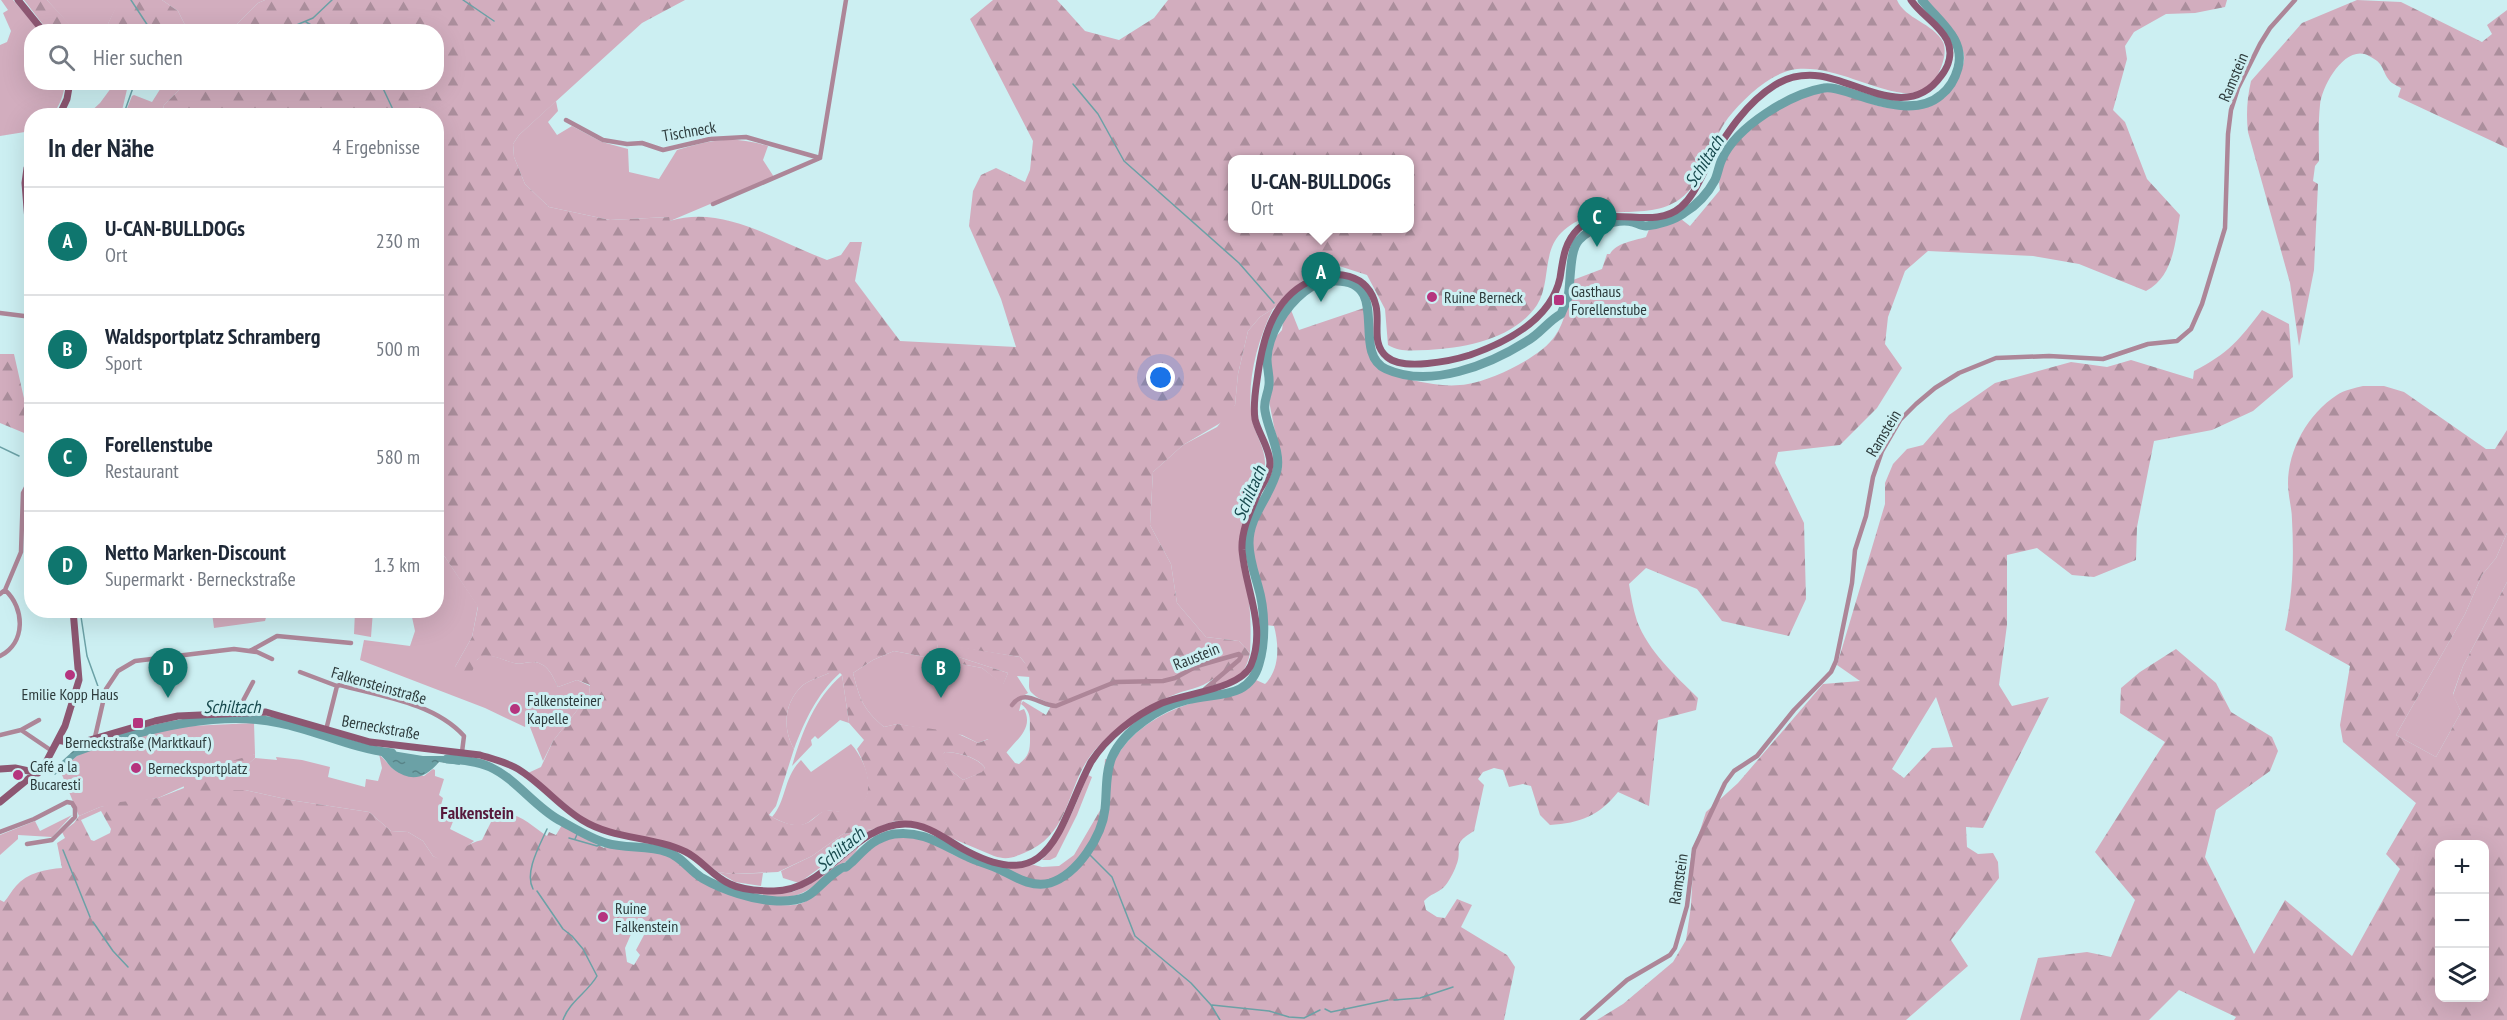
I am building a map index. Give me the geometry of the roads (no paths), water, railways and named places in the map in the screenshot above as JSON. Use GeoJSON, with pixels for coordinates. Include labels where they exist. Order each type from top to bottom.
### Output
{"type":"FeatureCollection","features":[{"type":"Feature","properties":{"kind":"main road"},"geometry":{"type":"LineString","coordinates":[[18,0],[38,24]]}},
{"type":"Feature","properties":{"kind":"main road","name":"Berneckstraße"},"geometry":{"type":"LineString","coordinates":[[57,740],[76,744],[178,716],[237,712],[278,715],[370,742],[462,752],[497,759],[520,770],[561,806],[585,822],[608,833],[660,843],[687,852],[728,884],[750,890],[776,891],[801,885],[817,876],[867,837],[881,829],[896,825],[922,826],[982,859],[1002,864],[1025,864],[1037,860],[1054,842],[1081,782],[1098,751],[1139,716],[1178,697],[1225,685],[1246,674],[1255,650],[1256,608],[1245,569],[1242,539],[1252,506],[1270,466],[1270,458],[1256,422],[1254,397],[1267,330],[1278,308],[1287,299],[1303,284],[1318,277],[1340,273],[1362,282],[1372,295],[1376,308],[1378,344],[1382,353],[1392,361],[1412,364],[1439,362],[1470,355],[1489,346],[1526,327],[1548,307],[1559,281],[1564,251],[1581,226],[1591,221],[1617,215],[1656,218],[1677,210],[1695,189],[1736,121],[1773,86],[1800,76],[1821,76],[1868,92],[1898,98],[1912,96],[1936,84],[1948,67],[1949,46],[1940,29],[1921,13],[1911,0]]}},
{"type":"Feature","properties":{"kind":"main road"},"geometry":{"type":"LineString","coordinates":[[63,108],[69,90]]}},
{"type":"Feature","properties":{"kind":"main road"},"geometry":{"type":"LineString","coordinates":[[0,802],[38,773],[52,751],[75,698],[79,680],[74,618]]}},
{"type":"Feature","properties":{"kind":"main road"},"geometry":{"type":"LineString","coordinates":[[0,770],[38,773]]}},
{"type":"Feature","properties":{"kind":"street"},"geometry":{"type":"LineString","coordinates":[[713,204],[820,158],[846,0]]}},
{"type":"Feature","properties":{"kind":"street","name":"Ramstein"},"geometry":{"type":"LineString","coordinates":[[1582,1020],[1627,980],[1670,955],[1675,948],[1687,906],[1694,849],[1725,783],[1734,771],[1757,756],[1794,710],[1831,672],[1836,661],[1852,584],[1855,550],[1866,516],[1873,477],[1882,451],[1900,420],[1935,388],[1959,373],[1995,358],[2049,356],[2103,359],[2148,344],[2177,341],[2191,329],[2202,304],[2225,228],[2231,110],[2238,88],[2260,44],[2270,28],[2295,0]]}},
{"type":"Feature","properties":{"kind":"street","name":"Tischneck"},"geometry":{"type":"LineString","coordinates":[[566,120],[603,140],[627,144],[642,143],[663,150],[734,136],[746,137],[820,158]]}},
{"type":"Feature","properties":{"kind":"street"},"geometry":{"type":"LineString","coordinates":[[0,313],[24,316]]}},
{"type":"Feature","properties":{"kind":"street"},"geometry":{"type":"LineString","coordinates":[[0,594],[5,590],[21,552],[22,493],[24,490]]}},
{"type":"Feature","properties":{"kind":"street"},"geometry":{"type":"LineString","coordinates":[[0,656],[14,645],[19,630],[19,615],[10,594],[5,590]]}},
{"type":"Feature","properties":{"kind":"street"},"geometry":{"type":"LineString","coordinates":[[250,651],[277,636],[351,643]]}},
{"type":"Feature","properties":{"kind":"street"},"geometry":{"type":"LineString","coordinates":[[95,737],[106,689],[112,677],[126,665],[135,661],[234,649],[250,651],[272,659]]}},
{"type":"Feature","properties":{"kind":"street","name":"Raustein"},"geometry":{"type":"LineString","coordinates":[[1012,705],[1018,699],[1030,697],[1049,706],[1056,706],[1115,682],[1163,681],[1175,678],[1197,666],[1239,654],[1241,656],[1205,689]]}},
{"type":"Feature","properties":{"kind":"street","name":"Falkensteinstraße"},"geometry":{"type":"LineString","coordinates":[[300,672],[337,686],[400,701],[436,716],[457,728],[464,736],[462,752]]}},
{"type":"Feature","properties":{"kind":"street"},"geometry":{"type":"LineString","coordinates":[[237,712],[253,682]]}},
{"type":"Feature","properties":{"kind":"street"},"geometry":{"type":"LineString","coordinates":[[326,730],[337,686]]}},
{"type":"Feature","properties":{"kind":"street"},"geometry":{"type":"LineString","coordinates":[[0,735],[21,730],[39,720]]}},
{"type":"Feature","properties":{"kind":"street"},"geometry":{"type":"LineString","coordinates":[[21,730],[52,751]]}},
{"type":"Feature","properties":{"kind":"street"},"geometry":{"type":"LineString","coordinates":[[22,770],[26,775],[23,786]]}},
{"type":"Feature","properties":{"kind":"street"},"geometry":{"type":"LineString","coordinates":[[0,832],[67,802],[72,803],[76,813],[75,817],[54,839],[27,844]]}},
{"type":"Feature","properties":{"kind":"water"},"geometry":{"type":"Polygon","coordinates":[[[108,738],[110,744],[77,756],[55,775],[51,771],[73,751],[108,738]]]}},
{"type":"Feature","properties":{"kind":"water"},"geometry":{"type":"Polygon","coordinates":[[[380,749],[423,756],[454,756],[460,765],[439,762],[423,775],[406,776],[391,767],[379,754],[380,749]]]}},
{"type":"Feature","properties":{"kind":"waterway"},"geometry":{"type":"LineString","coordinates":[[131,0],[147,24]]}},
{"type":"Feature","properties":{"kind":"waterway"},"geometry":{"type":"LineString","coordinates":[[299,24],[313,18],[332,0]]}},
{"type":"Feature","properties":{"kind":"waterway"},"geometry":{"type":"LineString","coordinates":[[463,0],[494,21]]}},
{"type":"Feature","properties":{"kind":"waterway","name":"Schiltach"},"geometry":{"type":"LineString","coordinates":[[447,759],[474,762],[490,767],[508,778],[541,808],[594,839],[614,845],[652,848],[667,852],[710,882],[738,894],[758,899],[789,901],[806,897],[871,844],[881,838],[905,833],[915,834],[942,844],[1030,883],[1050,883],[1060,878],[1079,863],[1094,842],[1103,820],[1110,763],[1125,738],[1144,721],[1177,703],[1239,689],[1248,684],[1259,664],[1264,635],[1263,615],[1249,543],[1256,514],[1277,470],[1276,448],[1265,407],[1269,382],[1267,359],[1274,331],[1290,305],[1311,287],[1323,282],[1336,281],[1353,284],[1362,292],[1367,305],[1371,348],[1376,361],[1386,369],[1403,375],[1440,375],[1459,372],[1512,350],[1532,338],[1561,314],[1568,297],[1573,251],[1579,240],[1604,225],[1626,221],[1646,226],[1676,218],[1689,210],[1709,190],[1722,159],[1739,135],[1781,104],[1810,91],[1828,88],[1887,104],[1910,106],[1921,105],[1941,95],[1950,86],[1957,72],[1958,48],[1949,31],[1922,0]]}},
{"type":"Feature","properties":{"kind":"waterway"},"geometry":{"type":"LineString","coordinates":[[1073,84],[1098,114],[1124,161],[1239,263],[1274,303]]}},
{"type":"Feature","properties":{"kind":"waterway"},"geometry":{"type":"LineString","coordinates":[[126,108],[132,90]]}},
{"type":"Feature","properties":{"kind":"waterway"},"geometry":{"type":"LineString","coordinates":[[384,90],[392,108]]}},
{"type":"Feature","properties":{"kind":"waterway"},"geometry":{"type":"LineString","coordinates":[[0,447],[19,456]]}},
{"type":"Feature","properties":{"kind":"waterway"},"geometry":{"type":"LineString","coordinates":[[81,618],[87,656],[100,692]]}},
{"type":"Feature","properties":{"kind":"waterway","name":"Schiltach"},"geometry":{"type":"LineString","coordinates":[[98,744],[165,727],[235,719],[280,723],[362,747],[392,753]]}},
{"type":"Feature","properties":{"kind":"waterway"},"geometry":{"type":"LineString","coordinates":[[533,889],[530,875],[547,829]]}},
{"type":"Feature","properties":{"kind":"waterway"},"geometry":{"type":"LineString","coordinates":[[575,839],[579,830]]}},
{"type":"Feature","properties":{"kind":"waterway"},"geometry":{"type":"LineString","coordinates":[[569,838],[597,846],[605,843]]}},
{"type":"Feature","properties":{"kind":"waterway"},"geometry":{"type":"LineString","coordinates":[[63,850],[90,917]]}},
{"type":"Feature","properties":{"kind":"waterway"},"geometry":{"type":"LineString","coordinates":[[1088,853],[1112,877],[1135,936],[1191,983],[1211,1005],[1220,1020]]}},
{"type":"Feature","properties":{"kind":"waterway"},"geometry":{"type":"LineString","coordinates":[[537,891],[563,929],[583,949],[597,976],[563,1020]]}},
{"type":"Feature","properties":{"kind":"waterway"},"geometry":{"type":"LineString","coordinates":[[93,922],[113,951],[128,967]]}},
{"type":"Feature","properties":{"kind":"waterway"},"geometry":{"type":"LineString","coordinates":[[1394,1000],[1420,998],[1453,987]]}},
{"type":"Feature","properties":{"kind":"waterway"},"geometry":{"type":"LineString","coordinates":[[1325,1009],[1331,1012],[1388,1000]]}},
{"type":"Feature","properties":{"kind":"waterway"},"geometry":{"type":"LineString","coordinates":[[1212,1005],[1269,1011],[1289,1017],[1304,1018],[1320,1010]]}},
{"type":"Feature","properties":{"kind":"place","name":"Forellenstube"},"geometry":{"type":"Point","coordinates":[1597,247]}},
{"type":"Feature","properties":{"kind":"place","name":"Ruine Berneck"},"geometry":{"type":"Point","coordinates":[1432,297]}},
{"type":"Feature","properties":{"kind":"place","name":"Gasthaus Forellenstube"},"geometry":{"type":"Point","coordinates":[1559,300]}},
{"type":"Feature","properties":{"kind":"place","name":"U-CAN-BULLDOGs"},"geometry":{"type":"Point","coordinates":[1321,302]}},
{"type":"Feature","properties":{"kind":"place","name":"Emilie Kopp Haus"},"geometry":{"type":"Point","coordinates":[70,675]}},
{"type":"Feature","properties":{"kind":"place","name":"Netto Marken-Discount"},"geometry":{"type":"Point","coordinates":[168,698]}},
{"type":"Feature","properties":{"kind":"place","name":"Waldsportplatz Schramberg"},"geometry":{"type":"Point","coordinates":[941,698]}},
{"type":"Feature","properties":{"kind":"place","name":"Falkensteiner Kapelle"},"geometry":{"type":"Point","coordinates":[515,709]}},
{"type":"Feature","properties":{"kind":"place","name":"Berneckstraße (Marktkauf)"},"geometry":{"type":"Point","coordinates":[138,723]}},
{"type":"Feature","properties":{"kind":"place","name":"Bernecksportplatz"},"geometry":{"type":"Point","coordinates":[136,768]}},
{"type":"Feature","properties":{"kind":"place","name":"Café a la Bucaresti"},"geometry":{"type":"Point","coordinates":[18,775]}},
{"type":"Feature","properties":{"kind":"place","name":"Ruine Falkenstein"},"geometry":{"type":"Point","coordinates":[603,917]}},
{"type":"Feature","properties":{"kind":"district","name":"Falkenstein"},"geometry":{"type":"Point","coordinates":[477,812]}}]}
